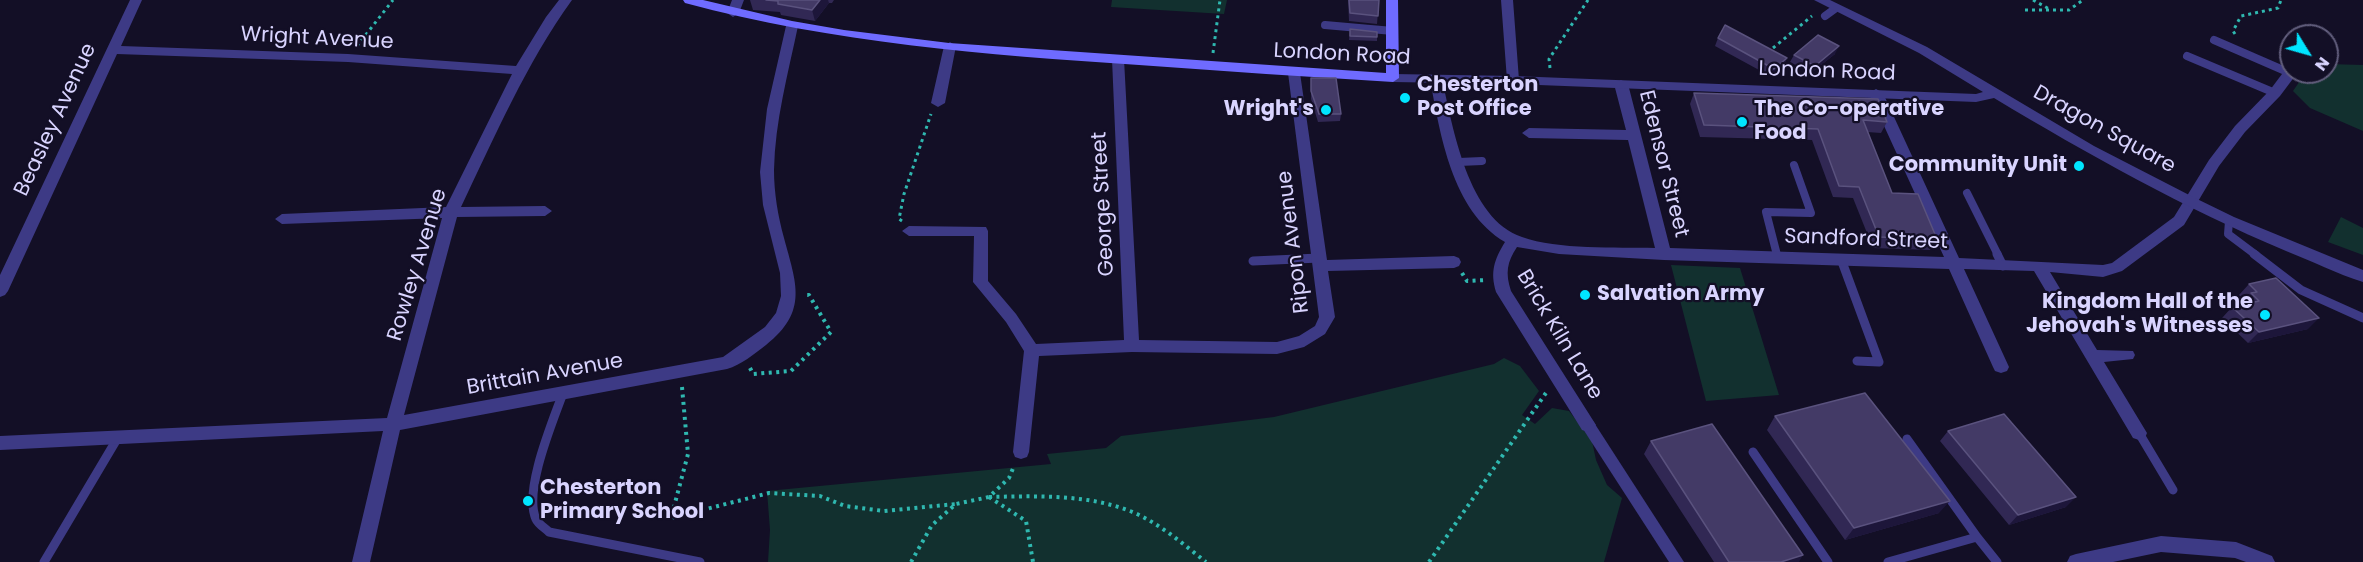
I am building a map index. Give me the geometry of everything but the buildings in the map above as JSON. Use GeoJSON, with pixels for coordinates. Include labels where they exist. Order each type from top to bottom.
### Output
{"type":"FeatureCollection","features":[{"type":"Feature","properties":{"kind":"main road","name":"London Road"},"geometry":{"type":"LineString","coordinates":[[689,0],[792,27],[950,46],[1294,73],[1393,78]]}},
{"type":"Feature","properties":{"kind":"main road"},"geometry":{"type":"LineString","coordinates":[[1392,0],[1393,78]]}},
{"type":"Feature","properties":{"kind":"street","name":"Beasley Avenue"},"geometry":{"type":"LineString","coordinates":[[0,291],[136,0]]}},
{"type":"Feature","properties":{"kind":"street","name":"Rowley Avenue"},"geometry":{"type":"LineString","coordinates":[[361,562],[393,424],[451,212],[520,70],[552,17],[566,0]]}},
{"type":"Feature","properties":{"kind":"street"},"geometry":{"type":"LineString","coordinates":[[733,13],[738,0]]}},
{"type":"Feature","properties":{"kind":"street"},"geometry":{"type":"LineString","coordinates":[[1507,0],[1513,80]]}},
{"type":"Feature","properties":{"kind":"street","name":"Dragon Square"},"geometry":{"type":"LineString","coordinates":[[1819,6],[1923,50],[2089,149],[2190,202],[2229,221],[2363,276]]}},
{"type":"Feature","properties":{"kind":"street","name":"Brittain Avenue"},"geometry":{"type":"LineString","coordinates":[[0,443],[393,424],[727,363],[755,346],[777,326],[788,304],[790,283],[777,241],[768,193],[767,150],[792,27]]}},
{"type":"Feature","properties":{"kind":"street"},"geometry":{"type":"LineString","coordinates":[[938,103],[950,46]]}},
{"type":"Feature","properties":{"kind":"street","name":"Wright Avenue"},"geometry":{"type":"LineString","coordinates":[[111,50],[348,58],[520,70]]}},
{"type":"Feature","properties":{"kind":"street","name":"George Street"},"geometry":{"type":"LineString","coordinates":[[1118,59],[1132,346]]}},
{"type":"Feature","properties":{"kind":"street","name":"Ripon Avenue"},"geometry":{"type":"LineString","coordinates":[[1032,350],[1132,346],[1277,348],[1304,341],[1320,330],[1327,317],[1294,73]]}},
{"type":"Feature","properties":{"kind":"street","name":"London Road"},"geometry":{"type":"LineString","coordinates":[[1393,78],[1552,81],[1976,98],[1997,93]]}},
{"type":"Feature","properties":{"kind":"street","name":"Brick Kiln Lane"},"geometry":{"type":"LineString","coordinates":[[1436,79],[1459,162],[1477,208],[1497,230],[1514,240],[1502,259],[1498,275],[1504,292],[1588,425]]}},
{"type":"Feature","properties":{"kind":"street","name":"Edensor Street"},"geometry":{"type":"LineString","coordinates":[[1621,84],[1664,255]]}},
{"type":"Feature","properties":{"kind":"street","name":"Sandford Street"},"geometry":{"type":"LineString","coordinates":[[1514,240],[1540,246],[1587,251],[2038,266],[2103,271],[2117,267],[2179,221],[2214,163],[2240,129],[2282,84]]}},
{"type":"Feature","properties":{"kind":"street"},"geometry":{"type":"LineString","coordinates":[[1876,93],[2001,367]]}},
{"type":"Feature","properties":{"kind":"street"},"geometry":{"type":"LineString","coordinates":[[1529,133],[1634,135]]}},
{"type":"Feature","properties":{"kind":"street"},"geometry":{"type":"LineString","coordinates":[[282,219],[451,212],[545,211]]}},
{"type":"Feature","properties":{"kind":"street"},"geometry":{"type":"LineString","coordinates":[[909,231],[981,231],[981,282],[1011,318],[1032,350],[1021,452]]}},
{"type":"Feature","properties":{"kind":"street"},"geometry":{"type":"LineString","coordinates":[[1319,262],[1454,262]]}},
{"type":"Feature","properties":{"kind":"street"},"geometry":{"type":"LineString","coordinates":[[2038,266],[2139,434]]}},
{"type":"Feature","properties":{"kind":"street"},"geometry":{"type":"LineString","coordinates":[[2093,356],[2127,355]]}},
{"type":"Feature","properties":{"kind":"street"},"geometry":{"type":"LineString","coordinates":[[1588,425],[1677,562]]}},
{"type":"Feature","properties":{"kind":"street"},"geometry":{"type":"LineString","coordinates":[[2076,562],[2161,544],[2236,550],[2266,562]]}},
{"type":"Feature","properties":{"kind":"lane"},"geometry":{"type":"LineString","coordinates":[[1325,25],[1393,31]]}},
{"type":"Feature","properties":{"kind":"lane"},"geometry":{"type":"LineString","coordinates":[[2214,40],[2279,68]]}},
{"type":"Feature","properties":{"kind":"lane"},"geometry":{"type":"LineString","coordinates":[[2187,56],[2275,93]]}},
{"type":"Feature","properties":{"kind":"lane"},"geometry":{"type":"LineString","coordinates":[[1459,162],[1482,161]]}},
{"type":"Feature","properties":{"kind":"lane"},"geometry":{"type":"LineString","coordinates":[[1777,257],[1766,212],[1811,213],[1794,165]]}},
{"type":"Feature","properties":{"kind":"lane"},"geometry":{"type":"LineString","coordinates":[[1967,193],[2003,266]]}},
{"type":"Feature","properties":{"kind":"lane"},"geometry":{"type":"LineString","coordinates":[[2229,221],[2228,234],[2301,290],[2363,318]]}},
{"type":"Feature","properties":{"kind":"lane"},"geometry":{"type":"LineString","coordinates":[[1841,259],[1879,362],[1857,361]]}},
{"type":"Feature","properties":{"kind":"lane"},"geometry":{"type":"LineString","coordinates":[[1253,261],[1319,262]]}},
{"type":"Feature","properties":{"kind":"lane"},"geometry":{"type":"LineString","coordinates":[[563,393],[539,466],[532,501],[537,521],[549,532],[700,562]]}},
{"type":"Feature","properties":{"kind":"lane"},"geometry":{"type":"LineString","coordinates":[[2139,434],[2173,490]]}},
{"type":"Feature","properties":{"kind":"lane"},"geometry":{"type":"LineString","coordinates":[[44,562],[117,439]]}},
{"type":"Feature","properties":{"kind":"lane"},"geometry":{"type":"LineString","coordinates":[[1907,439],[1997,562]]}},
{"type":"Feature","properties":{"kind":"lane"},"geometry":{"type":"LineString","coordinates":[[1753,452],[1828,562]]}},
{"type":"Feature","properties":{"kind":"lane"},"geometry":{"type":"LineString","coordinates":[[1888,562],[1977,537]]}},
{"type":"Feature","properties":{"kind":"path"},"geometry":{"type":"LineString","coordinates":[[348,58],[393,0]]}},
{"type":"Feature","properties":{"kind":"path"},"geometry":{"type":"LineString","coordinates":[[1211,66],[1220,0]]}},
{"type":"Feature","properties":{"kind":"path"},"geometry":{"type":"LineString","coordinates":[[1552,81],[1549,60],[1588,0]]}},
{"type":"Feature","properties":{"kind":"path"},"geometry":{"type":"LineString","coordinates":[[2033,0],[2051,10]]}},
{"type":"Feature","properties":{"kind":"path"},"geometry":{"type":"LineString","coordinates":[[2025,10],[2069,10],[2081,0]]}},
{"type":"Feature","properties":{"kind":"path"},"geometry":{"type":"LineString","coordinates":[[2240,37],[2233,31],[2241,16],[2278,8],[2282,0]]}},
{"type":"Feature","properties":{"kind":"path"},"geometry":{"type":"LineString","coordinates":[[1773,48],[1819,6]]}},
{"type":"Feature","properties":{"kind":"path"},"geometry":{"type":"LineString","coordinates":[[909,231],[899,219],[904,194],[928,119],[938,103]]}},
{"type":"Feature","properties":{"kind":"path"},"geometry":{"type":"LineString","coordinates":[[1454,262],[1467,281],[1500,280]]}},
{"type":"Feature","properties":{"kind":"path"},"geometry":{"type":"LineString","coordinates":[[742,354],[753,374],[791,371],[831,332],[809,295],[788,296]]}},
{"type":"Feature","properties":{"kind":"path"},"geometry":{"type":"LineString","coordinates":[[680,372],[688,454],[671,518],[769,493],[820,496],[845,506],[884,511],[957,504],[988,497],[1049,496],[1099,502],[1132,512],[1184,544],[1206,562]]}},
{"type":"Feature","properties":{"kind":"path"},"geometry":{"type":"LineString","coordinates":[[1429,562],[1558,378]]}},
{"type":"Feature","properties":{"kind":"path"},"geometry":{"type":"LineString","coordinates":[[988,497],[1009,478],[1021,452]]}},
{"type":"Feature","properties":{"kind":"path"},"geometry":{"type":"LineString","coordinates":[[988,497],[1026,521],[1033,562]]}},
{"type":"Feature","properties":{"kind":"path"},"geometry":{"type":"LineString","coordinates":[[911,562],[932,525],[957,504]]}},
{"type":"Feature","properties":{"kind":"green space"},"geometry":{"type":"Polygon","coordinates":[[[1112,0],[1227,0],[1224,14],[1111,7],[1112,0]]]}},
{"type":"Feature","properties":{"kind":"green space"},"geometry":{"type":"Polygon","coordinates":[[[2339,64],[2363,65],[2363,131],[2310,108],[2293,91],[2298,84],[2339,84],[2339,64]]]}},
{"type":"Feature","properties":{"kind":"green space"},"geometry":{"type":"Polygon","coordinates":[[[2341,217],[2363,228],[2363,255],[2328,242],[2341,217]]]}},
{"type":"Feature","properties":{"kind":"green space"},"geometry":{"type":"Polygon","coordinates":[[[1671,265],[1740,268],[1779,395],[1706,401],[1671,265]]]}},
{"type":"Feature","properties":{"kind":"green space"},"geometry":{"type":"Polygon","coordinates":[[[1504,358],[1520,366],[1539,391],[1522,415],[1535,424],[1552,408],[1569,411],[1592,441],[1596,460],[1607,485],[1622,498],[1604,562],[768,562],[770,530],[767,491],[1051,464],[1047,454],[1106,448],[1121,436],[1274,417],[1494,364],[1504,358]]]}},
{"type":"Feature","properties":{"kind":"place","name":"Chesterton Post Office"},"geometry":{"type":"Point","coordinates":[1405,98]}},
{"type":"Feature","properties":{"kind":"place","name":"Wright's"},"geometry":{"type":"Point","coordinates":[1326,110]}},
{"type":"Feature","properties":{"kind":"place","name":"The Co-operative Food"},"geometry":{"type":"Point","coordinates":[1742,122]}},
{"type":"Feature","properties":{"kind":"place","name":"Community Unit"},"geometry":{"type":"Point","coordinates":[2079,166]}},
{"type":"Feature","properties":{"kind":"place","name":"Salvation Army"},"geometry":{"type":"Point","coordinates":[1585,295]}},
{"type":"Feature","properties":{"kind":"place","name":"Kingdom Hall of the Jehovah's Witnesses"},"geometry":{"type":"Point","coordinates":[2265,315]}},
{"type":"Feature","properties":{"kind":"place","name":"Chesterton Primary School"},"geometry":{"type":"Point","coordinates":[528,501]}}]}
